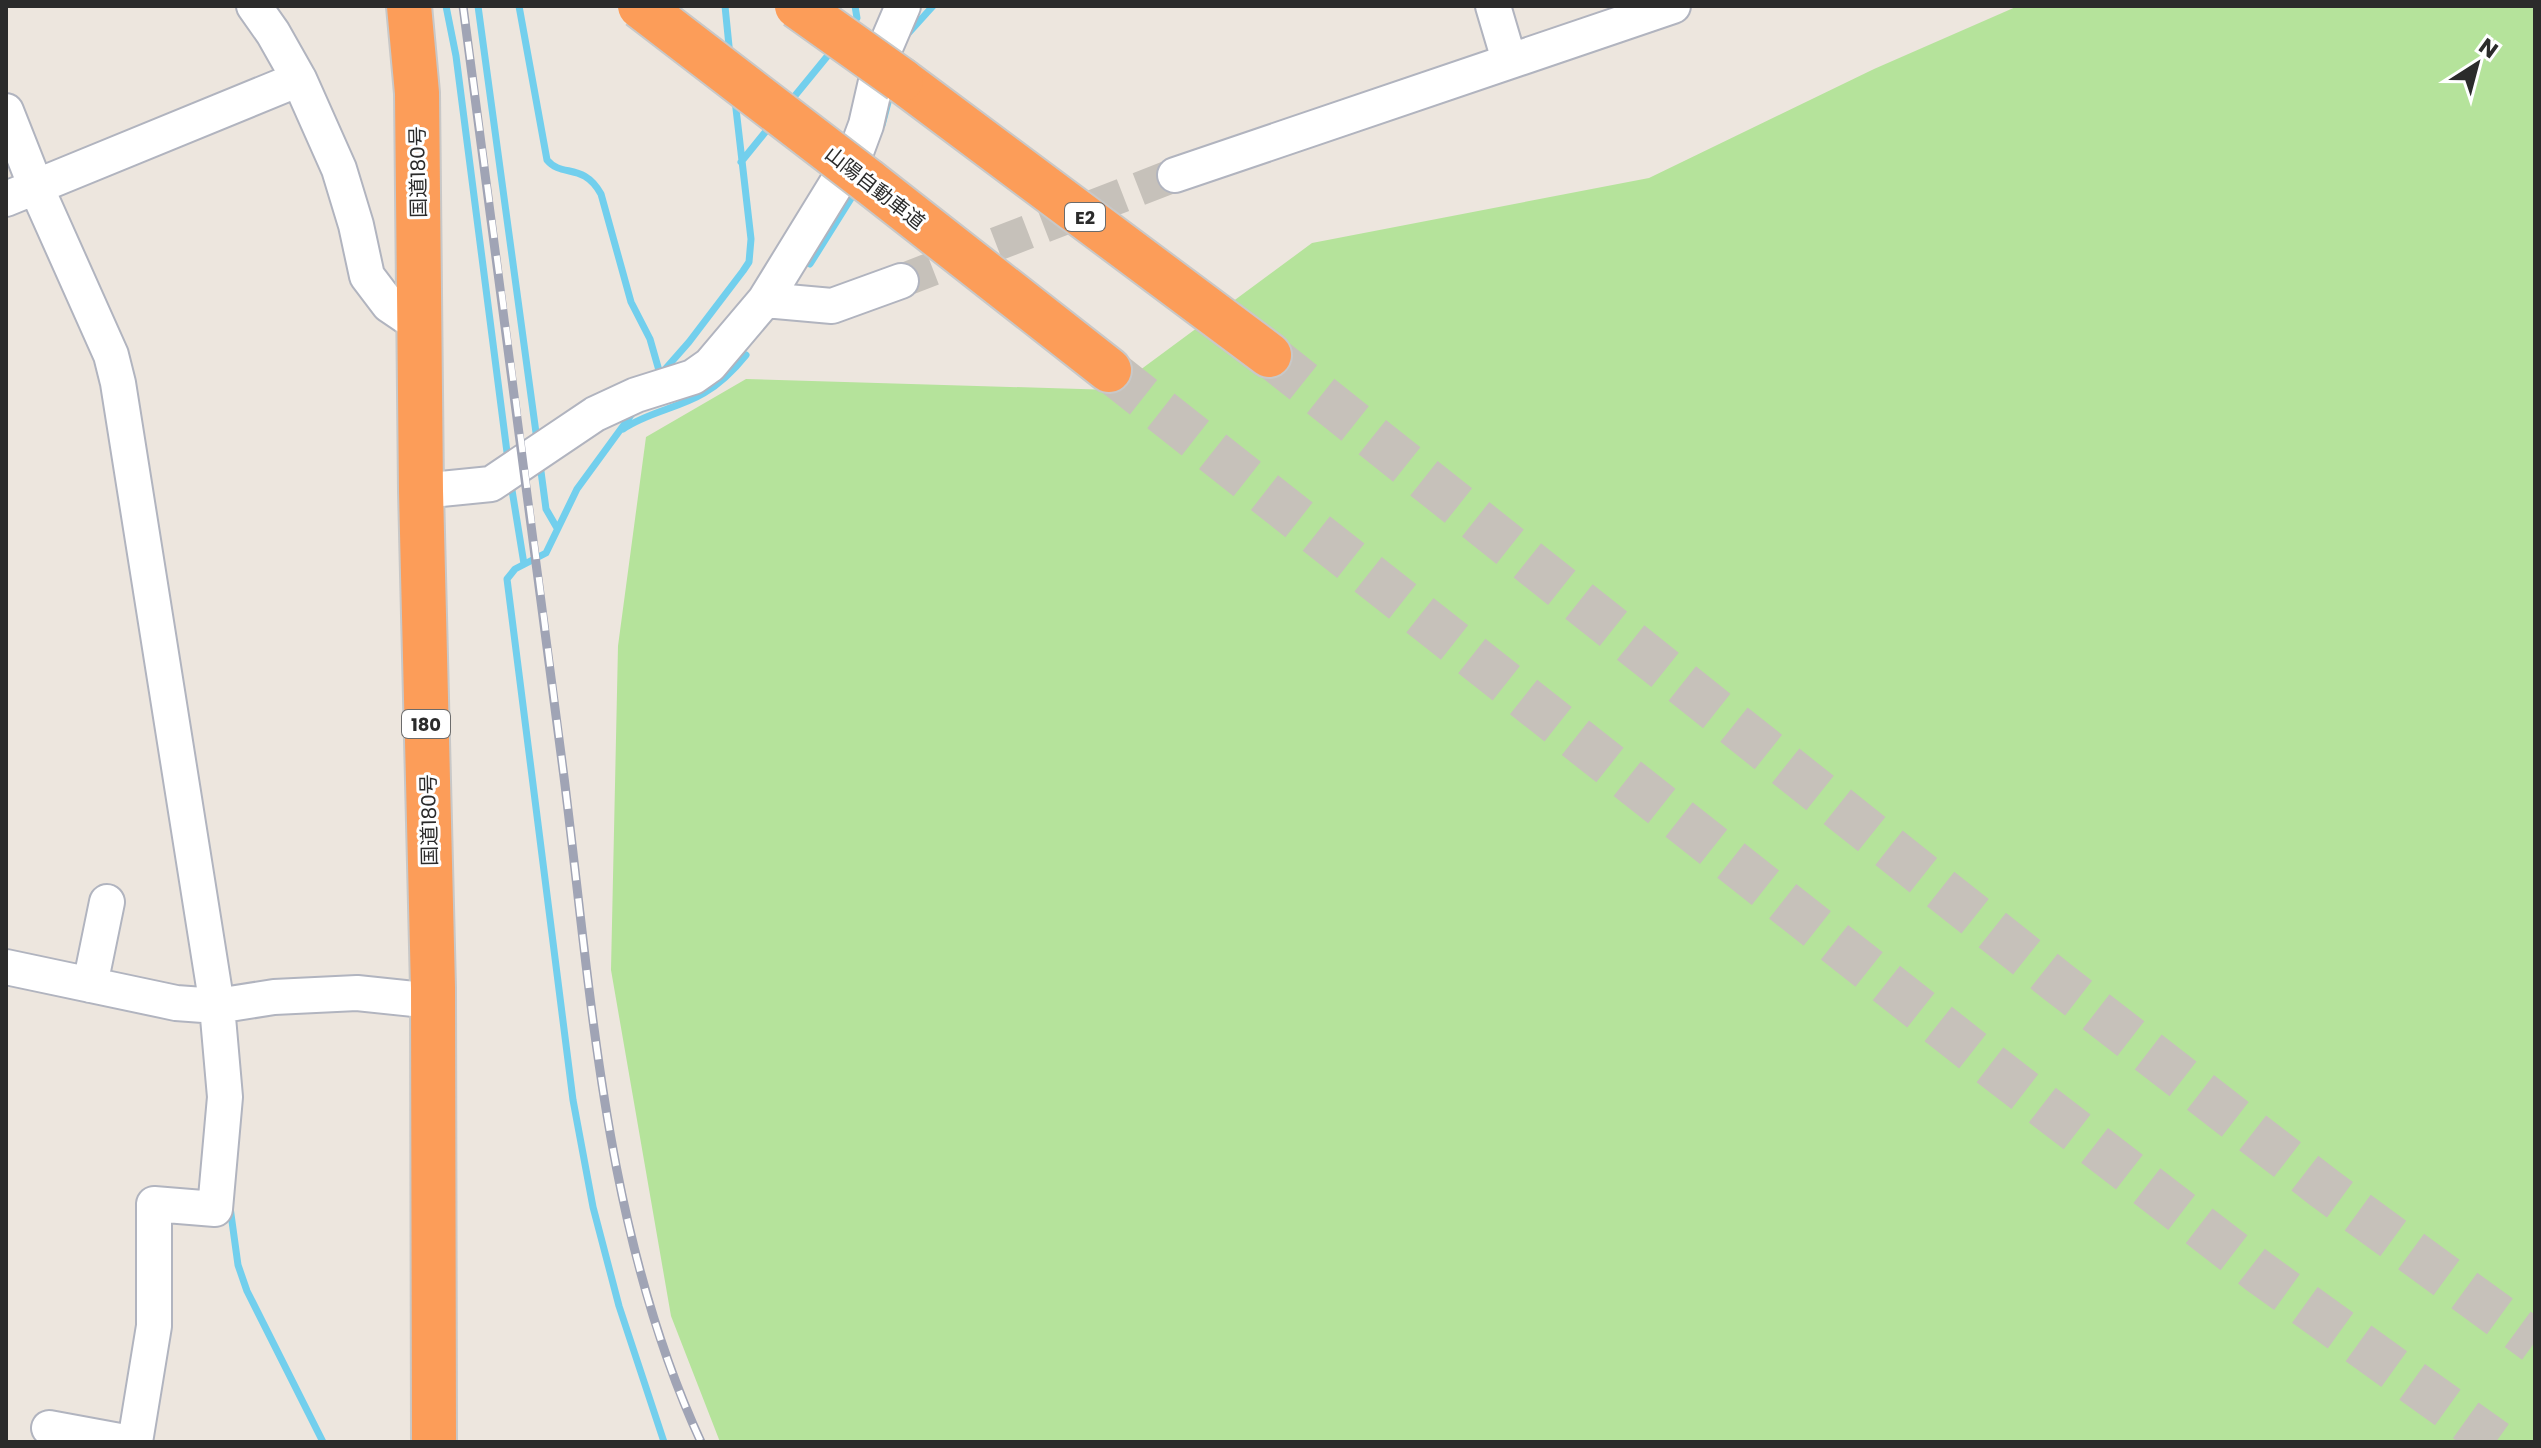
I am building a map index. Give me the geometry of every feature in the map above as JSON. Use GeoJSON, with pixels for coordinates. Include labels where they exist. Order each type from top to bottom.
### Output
{"type":"FeatureCollection","features":[{"type":"Feature","properties":{"kind":"highway","name":"国道180号"},"geometry":{"type":"LineString","coordinates":[[409,6],[417,93],[421,491],[433,1001],[434,1442]]}},
{"type":"Feature","properties":{"kind":"highway","name":"山陽自動車道"},"geometry":{"type":"LineString","coordinates":[[640,6],[1109,370]]}},
{"type":"Feature","properties":{"kind":"highway","name":"E2"},"geometry":{"type":"LineString","coordinates":[[797,6],[1269,355]]}},
{"type":"Feature","properties":{"kind":"street"},"geometry":{"type":"LineString","coordinates":[[254,6],[299,79],[339,169],[367,276],[389,305],[420,326]]}},
{"type":"Feature","properties":{"kind":"street"},"geometry":{"type":"LineString","coordinates":[[421,491],[491,484],[595,414],[636,395],[677,384],[710,365],[765,300],[856,152],[866,125],[882,55],[903,6]]}},
{"type":"Feature","properties":{"kind":"street"},"geometry":{"type":"LineString","coordinates":[[1493,6],[1509,60]]}},
{"type":"Feature","properties":{"kind":"street"},"geometry":{"type":"LineString","coordinates":[[1175,175],[1673,6]]}},
{"type":"Feature","properties":{"kind":"street"},"geometry":{"type":"LineString","coordinates":[[21,193],[299,79]]}},
{"type":"Feature","properties":{"kind":"street"},"geometry":{"type":"LineString","coordinates":[[6,111],[21,193],[111,355],[118,383],[223,1005],[225,1097],[215,1209],[154,1204],[154,1326],[135,1442]]}},
{"type":"Feature","properties":{"kind":"street"},"geometry":{"type":"LineString","coordinates":[[765,300],[832,306],[901,281]]}},
{"type":"Feature","properties":{"kind":"street"},"geometry":{"type":"LineString","coordinates":[[90,985],[107,902]]}},
{"type":"Feature","properties":{"kind":"street"},"geometry":{"type":"LineString","coordinates":[[6,967],[176,1003],[223,1005],[316,994],[357,993],[433,1001]]}},
{"type":"Feature","properties":{"kind":"street"},"geometry":{"type":"LineString","coordinates":[[49,1428],[125,1442]]}},
{"type":"Feature","properties":{"kind":"green space"},"geometry":{"type":"Polygon","coordinates":[[[2018,6],[2535,6],[2535,1442],[720,1442],[671,1316],[611,970],[618,646],[646,437],[746,379],[1113,390],[1312,243],[1649,178],[1874,69],[2018,6]]]}},
{"type":"Feature","properties":{"kind":"waterway"},"geometry":{"type":"LineString","coordinates":[[446,6],[456,56],[508,460]]}},
{"type":"Feature","properties":{"kind":"waterway"},"geometry":{"type":"LineString","coordinates":[[478,6],[537,440]]}},
{"type":"Feature","properties":{"kind":"waterway"},"geometry":{"type":"LineString","coordinates":[[519,6],[547,160],[587,178],[601,194],[631,302],[650,339],[660,374]]}},
{"type":"Feature","properties":{"kind":"waterway"},"geometry":{"type":"LineString","coordinates":[[725,6],[730,56]]}},
{"type":"Feature","properties":{"kind":"waterway"},"geometry":{"type":"LineString","coordinates":[[852,25],[857,18],[855,6]]}},
{"type":"Feature","properties":{"kind":"waterway"},"geometry":{"type":"LineString","coordinates":[[905,37],[933,6]]}},
{"type":"Feature","properties":{"kind":"waterway"},"geometry":{"type":"LineString","coordinates":[[789,103],[834,48]]}},
{"type":"Feature","properties":{"kind":"waterway"},"geometry":{"type":"LineString","coordinates":[[882,125],[891,91]]}},
{"type":"Feature","properties":{"kind":"waterway"},"geometry":{"type":"LineString","coordinates":[[660,375],[749,262],[751,239],[735,100]]}},
{"type":"Feature","properties":{"kind":"waterway"},"geometry":{"type":"LineString","coordinates":[[741,162],[771,125]]}},
{"type":"Feature","properties":{"kind":"waterway"},"geometry":{"type":"LineString","coordinates":[[810,264],[857,189]]}},
{"type":"Feature","properties":{"kind":"waterway"},"geometry":{"type":"LineString","coordinates":[[623,429],[704,393],[727,376],[746,355]]}},
{"type":"Feature","properties":{"kind":"waterway"},"geometry":{"type":"LineString","coordinates":[[634,411],[577,489],[546,553],[515,569],[507,579],[573,1100],[593,1207],[619,1306],[664,1442]]}},
{"type":"Feature","properties":{"kind":"waterway"},"geometry":{"type":"LineString","coordinates":[[540,464],[546,509],[557,528]]}},
{"type":"Feature","properties":{"kind":"waterway"},"geometry":{"type":"LineString","coordinates":[[511,484],[524,564]]}},
{"type":"Feature","properties":{"kind":"waterway"},"geometry":{"type":"LineString","coordinates":[[230,1207],[238,1265],[247,1291],[323,1442]]}},
{"type":"Feature","properties":{"kind":"tunnel"},"geometry":{"type":"LineString","coordinates":[[901,281],[1175,175]]}},
{"type":"Feature","properties":{"kind":"tunnel"},"geometry":{"type":"LineString","coordinates":[[1269,355],[2059,983],[2324,1188],[2535,1342]]}},
{"type":"Feature","properties":{"kind":"tunnel"},"geometry":{"type":"LineString","coordinates":[[1109,370],[1989,1064],[2259,1272],[2496,1442]]}},
{"type":"Feature","properties":{"kind":"railway"},"geometry":{"type":"LineString","coordinates":[[463,6],[607,1115],[643,1282],[669,1363],[701,1442]]}}]}
